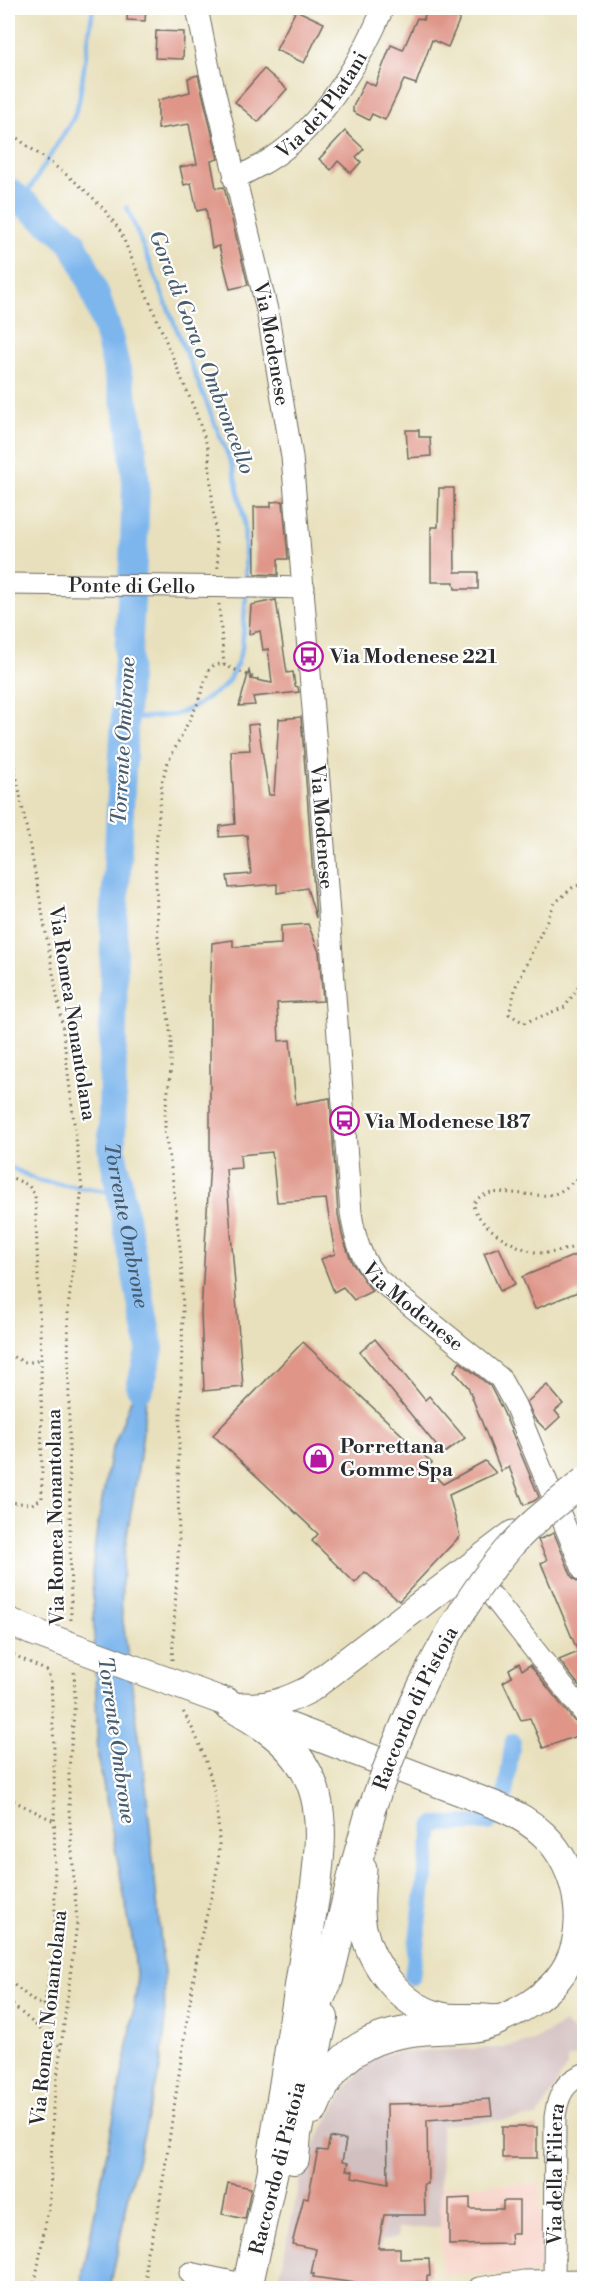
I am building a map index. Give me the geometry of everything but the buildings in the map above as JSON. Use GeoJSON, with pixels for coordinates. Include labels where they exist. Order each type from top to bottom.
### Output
{"type":"FeatureCollection","features":[{"type":"Feature","properties":{"kind":"highway"},"geometry":{"type":"LineString","coordinates":[[225,1702],[264,1726],[292,1752],[309,1778],[321,1816],[321,1842],[316,1885],[273,2156],[284,2165],[326,2083],[340,2065],[360,2047],[372,2040],[400,2031],[481,2026],[496,2020]]}},
{"type":"Feature","properties":{"kind":"highway","name":"Raccordo di Pistoia"},"geometry":{"type":"LineString","coordinates":[[250,2287],[284,2165],[296,2134],[328,2000],[328,1979],[371,1811]]}},
{"type":"Feature","properties":{"kind":"main road","name":"Raccordo di Pistoia"},"geometry":{"type":"LineString","coordinates":[[371,1811],[403,1726],[458,1619],[505,1552],[543,1515],[585,1481]]}},
{"type":"Feature","properties":{"kind":"main road"},"geometry":{"type":"LineString","coordinates":[[225,1702],[260,1706],[277,1703],[318,1684],[514,1533],[543,1515]]}},
{"type":"Feature","properties":{"kind":"main road"},"geometry":{"type":"LineString","coordinates":[[20,1626],[513,1812],[545,1835],[564,1862],[575,1891],[578,1911],[574,1946],[558,1979],[548,1990],[526,2007],[496,2020],[449,2018],[424,2010],[404,1996],[382,1971],[365,1937],[361,1916],[362,1878],[371,1811]]}},
{"type":"Feature","properties":{"kind":"street","name":"Via Modenese"},"geometry":{"type":"LineString","coordinates":[[197,8],[234,179],[267,310],[292,457],[351,1213],[356,1239],[365,1262],[379,1280],[500,1378],[515,1405],[585,1572]]}},
{"type":"Feature","properties":{"kind":"street","name":"Via dei Platani"},"geometry":{"type":"LineString","coordinates":[[234,179],[273,158],[299,137],[337,91],[355,64],[383,8]]}},
{"type":"Feature","properties":{"kind":"street","name":"Ponte di Gello"},"geometry":{"type":"LineString","coordinates":[[8,584],[304,588]]}},
{"type":"Feature","properties":{"kind":"street"},"geometry":{"type":"LineString","coordinates":[[494,1597],[585,1713]]}},
{"type":"Feature","properties":{"kind":"street","name":"Via della Filiera"},"geometry":{"type":"LineString","coordinates":[[554,2284],[556,2105],[568,2082],[585,2074]]}},
{"type":"Feature","properties":{"kind":"street"},"geometry":{"type":"LineString","coordinates":[[190,2273],[250,2287]]}},
{"type":"Feature","properties":{"kind":"street"},"geometry":{"type":"LineString","coordinates":[[479,2289],[524,2281],[554,2284],[585,2280]]}},
{"type":"Feature","properties":{"kind":"path"},"geometry":{"type":"LineString","coordinates":[[8,131],[95,198],[111,215],[121,233],[208,447],[218,572]]}},
{"type":"Feature","properties":{"kind":"path"},"geometry":{"type":"LineString","coordinates":[[219,594],[224,665]]}},
{"type":"Feature","properties":{"kind":"path"},"geometry":{"type":"LineString","coordinates":[[172,1667],[179,1539],[178,1481],[183,1312],[181,1256],[165,1133],[165,1112],[171,1069],[171,1038],[158,938],[155,856],[162,782],[167,764],[185,732],[209,670],[214,665],[224,665],[260,680]]}},
{"type":"Feature","properties":{"kind":"path","name":"Via Romea Nonantolana"},"geometry":{"type":"LineString","coordinates":[[8,750],[16,774],[62,1024],[82,1187],[68,1310],[71,1623]]}},
{"type":"Feature","properties":{"kind":"path"},"geometry":{"type":"LineString","coordinates":[[585,883],[572,888],[555,903],[516,986],[509,1014],[524,1023],[565,1008],[585,978]]}},
{"type":"Feature","properties":{"kind":"path"},"geometry":{"type":"LineString","coordinates":[[585,1170],[554,1194],[527,1195],[492,1192],[476,1199],[473,1205],[480,1220],[517,1246],[540,1253],[552,1253],[585,1244]]}},
{"type":"Feature","properties":{"kind":"path"},"geometry":{"type":"LineString","coordinates":[[8,1176],[28,1185],[35,1194],[41,1357],[42,1499],[32,1504],[8,1502]]}},
{"type":"Feature","properties":{"kind":"path"},"geometry":{"type":"LineString","coordinates":[[8,1354],[28,1364],[41,1357]]}},
{"type":"Feature","properties":{"kind":"path"},"geometry":{"type":"LineString","coordinates":[[8,1652],[47,1671],[51,1680],[55,1821],[55,1944],[44,2005],[35,2002],[8,1980]]}},
{"type":"Feature","properties":{"kind":"path","name":"Via Romea Nonantolana"},"geometry":{"type":"LineString","coordinates":[[34,2289],[50,2198],[53,2109],[76,1923],[69,1809],[69,1769],[75,1701],[74,1667]]}},
{"type":"Feature","properties":{"kind":"path"},"geometry":{"type":"LineString","coordinates":[[146,2289],[146,2255],[157,2217],[198,1955],[214,1887],[219,1843],[217,1808],[210,1769],[200,1744],[179,1705]]}},
{"type":"Feature","properties":{"kind":"path"},"geometry":{"type":"LineString","coordinates":[[8,1798],[55,1821]]}},
{"type":"Feature","properties":{"kind":"path"},"geometry":{"type":"LineString","coordinates":[[8,2001],[61,2047]]}},
{"type":"Feature","properties":{"kind":"shaded area"},"geometry":{"type":"Polygon","coordinates":[[[564,2023],[581,2038],[583,2054],[567,2059],[567,2066],[538,2117],[441,2125],[440,2227],[398,2229],[398,2237],[382,2240],[379,2255],[354,2256],[348,2288],[309,2288],[278,2284],[301,2174],[323,2128],[348,2085],[367,2063],[378,2056],[397,2052],[497,2048],[515,2045],[534,2041],[564,2023]]]}},
{"type":"Feature","properties":{"kind":"shaded area"},"geometry":{"type":"Polygon","coordinates":[[[540,2184],[541,2274],[441,2275],[440,2186],[540,2184]]]}},
{"type":"Feature","properties":{"kind":"water"},"geometry":{"type":"Polygon","coordinates":[[[150,1349],[142,1438],[122,1577],[122,1614],[146,1787],[164,1973],[165,2028],[160,2069],[130,2189],[110,2288],[80,2288],[130,2035],[137,1984],[133,1943],[98,1757],[92,1574],[96,1535],[110,1456],[150,1349]]]}},
{"type":"Feature","properties":{"kind":"waterway"},"geometry":{"type":"LineString","coordinates":[[8,200],[21,203],[73,119],[79,101],[93,8]]}},
{"type":"Feature","properties":{"kind":"waterway","name":"Torrente Ombrone"},"geometry":{"type":"LineString","coordinates":[[8,191],[62,232],[72,242],[84,265],[107,329],[131,429],[136,484],[114,926],[112,1149],[150,1349],[140,1387]]}},
{"type":"Feature","properties":{"kind":"waterway","name":"Gora di Gora o Ombroncello"},"geometry":{"type":"LineString","coordinates":[[127,207],[233,468],[244,519],[246,582]]}},
{"type":"Feature","properties":{"kind":"waterway","name":"Gora di Gora o Ombroncello"},"geometry":{"type":"LineString","coordinates":[[125,719],[175,715],[197,705],[222,688],[237,664],[242,648],[246,594]]}},
{"type":"Feature","properties":{"kind":"waterway"},"geometry":{"type":"LineString","coordinates":[[8,1166],[39,1181],[119,1193]]}},
{"type":"Feature","properties":{"kind":"waterway"},"geometry":{"type":"LineString","coordinates":[[505,1795],[513,1741]]}},
{"type":"Feature","properties":{"kind":"waterway"},"geometry":{"type":"LineString","coordinates":[[412,1977],[432,1827],[435,1824],[489,1823],[494,1817]]}},
{"type":"Feature","properties":{"kind":"tunnel"},"geometry":{"type":"LineString","coordinates":[[238,2283],[269,2288]]}},
{"type":"Feature","properties":{"kind":"place","name":"Via Modenese 221"},"geometry":{"type":"Point","coordinates":[309,656]}},
{"type":"Feature","properties":{"kind":"place","name":"Via Modenese 187"},"geometry":{"type":"Point","coordinates":[344,1121]}},
{"type":"Feature","properties":{"kind":"place","name":"Porrettana Gomme Spa"},"geometry":{"type":"Point","coordinates":[319,1458]}}]}
